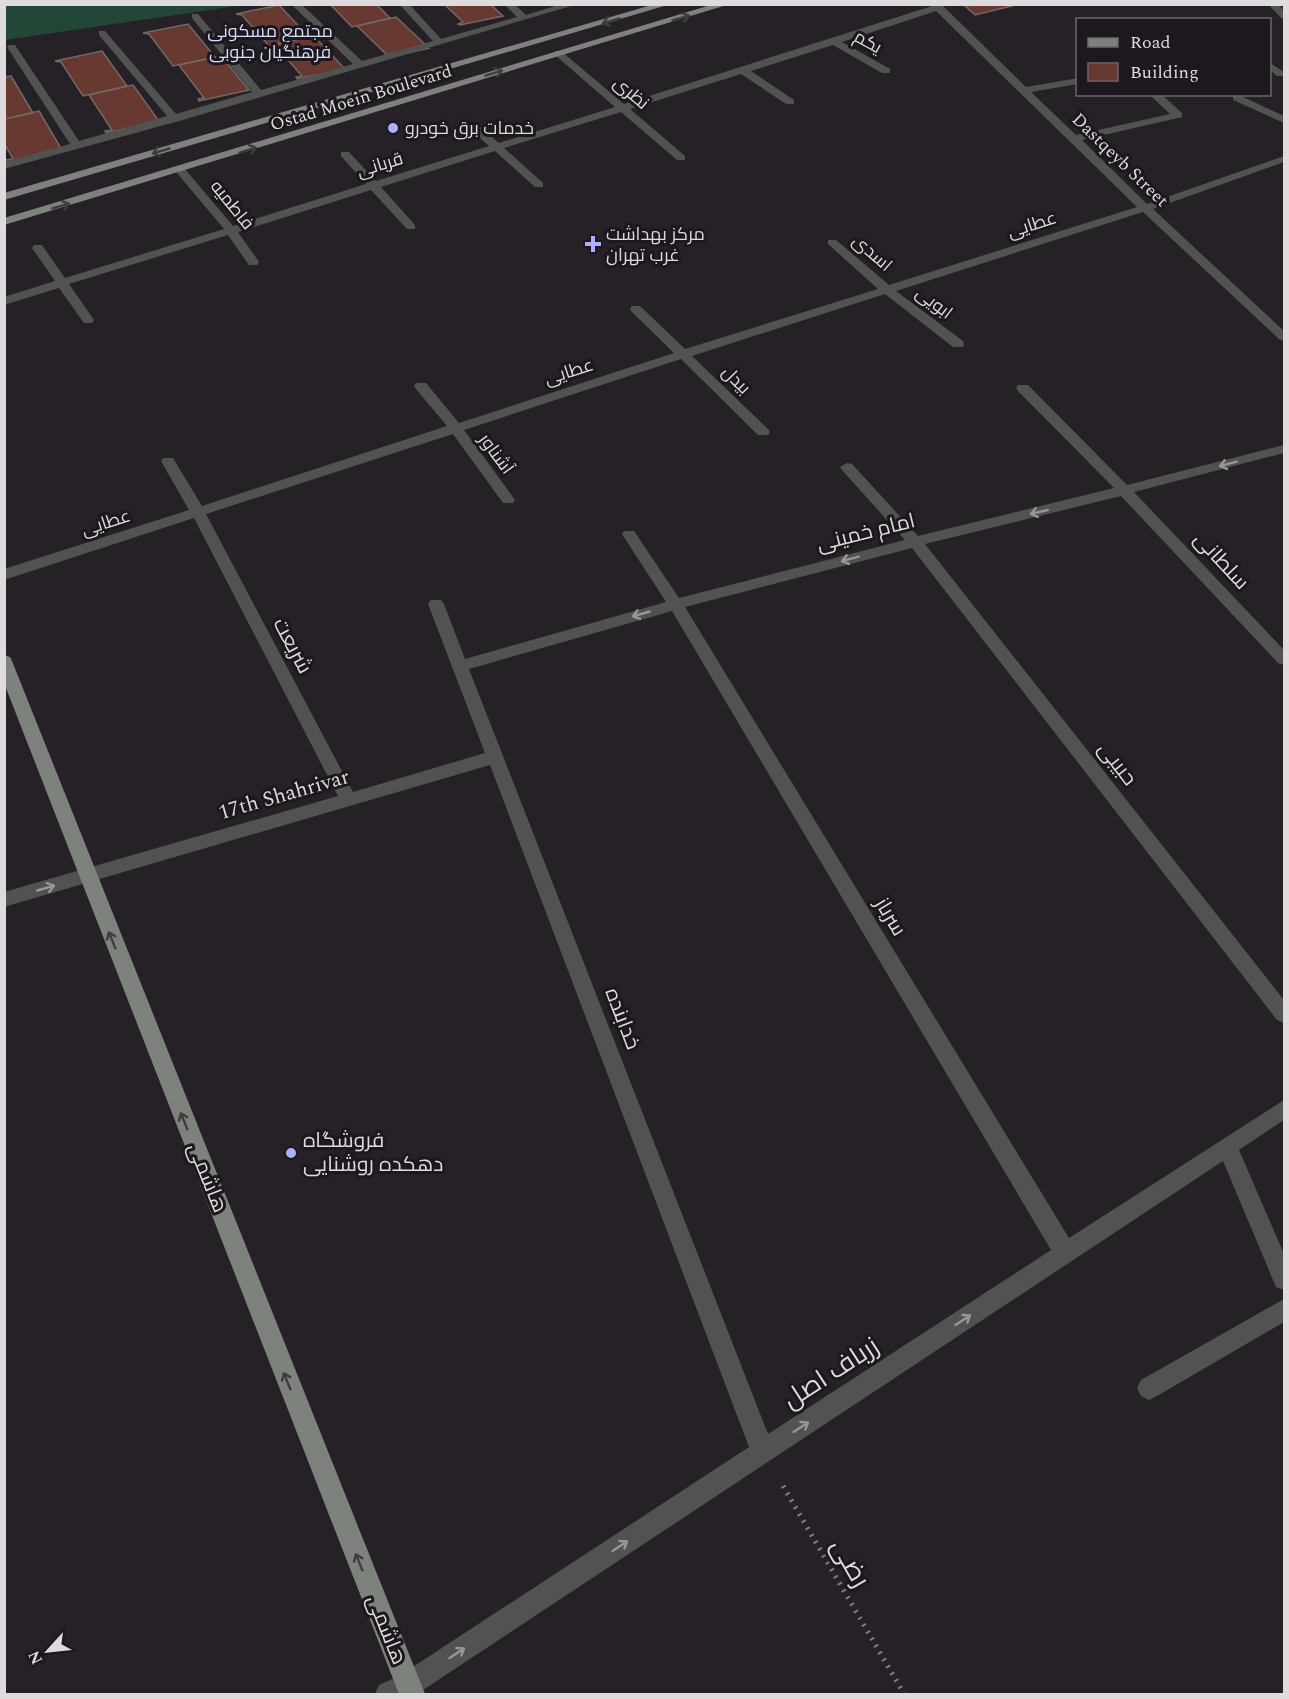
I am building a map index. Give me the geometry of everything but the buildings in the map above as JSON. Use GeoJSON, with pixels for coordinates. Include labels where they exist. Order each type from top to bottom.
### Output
{"type":"FeatureCollection","features":[{"type":"Feature","properties":{"kind":"main road","name":"Ostad Moein Boulevard"},"geometry":{"type":"LineString","coordinates":[[4,197],[667,4]]}},
{"type":"Feature","properties":{"kind":"main road","name":"Ostad Moein Boulevard"},"geometry":{"type":"LineString","coordinates":[[4,222],[181,171],[558,53],[726,4]]}},
{"type":"Feature","properties":{"kind":"main road","name":"هاشمی"},"geometry":{"type":"LineString","coordinates":[[4,661],[403,1691]]}},
{"type":"Feature","properties":{"kind":"street"},"geometry":{"type":"LineString","coordinates":[[295,4],[360,65]]}},
{"type":"Feature","properties":{"kind":"street"},"geometry":{"type":"LineString","coordinates":[[403,4],[439,42]]}},
{"type":"Feature","properties":{"kind":"street"},"geometry":{"type":"LineString","coordinates":[[508,4],[524,18]]}},
{"type":"Feature","properties":{"kind":"street"},"geometry":{"type":"LineString","coordinates":[[4,166],[574,4]]}},
{"type":"Feature","properties":{"kind":"street"},"geometry":{"type":"LineString","coordinates":[[1272,4],[1284,16]]}},
{"type":"Feature","properties":{"kind":"street","name":"قربانی"},"geometry":{"type":"LineString","coordinates":[[4,301],[834,42],[936,6]]}},
{"type":"Feature","properties":{"kind":"street","name":"Dastqeyb Street"},"geometry":{"type":"LineString","coordinates":[[936,6],[1145,208],[1284,337]]}},
{"type":"Feature","properties":{"kind":"street"},"geometry":{"type":"LineString","coordinates":[[195,16],[259,94]]}},
{"type":"Feature","properties":{"kind":"street"},"geometry":{"type":"LineString","coordinates":[[102,33],[175,119]]}},
{"type":"Feature","properties":{"kind":"street","name":"یکم"},"geometry":{"type":"LineString","coordinates":[[834,42],[886,71]]}},
{"type":"Feature","properties":{"kind":"street"},"geometry":{"type":"LineString","coordinates":[[12,47],[77,147]]}},
{"type":"Feature","properties":{"kind":"street","name":"نظری"},"geometry":{"type":"LineString","coordinates":[[558,53],[681,158]]}},
{"type":"Feature","properties":{"kind":"street"},"geometry":{"type":"LineString","coordinates":[[1271,67],[1281,74]]}},
{"type":"Feature","properties":{"kind":"street"},"geometry":{"type":"LineString","coordinates":[[742,70],[790,102]]}},
{"type":"Feature","properties":{"kind":"street"},"geometry":{"type":"LineString","coordinates":[[1023,90],[1076,81]]}},
{"type":"Feature","properties":{"kind":"street"},"geometry":{"type":"LineString","coordinates":[[1074,139],[1178,115],[1156,96]]}},
{"type":"Feature","properties":{"kind":"street"},"geometry":{"type":"LineString","coordinates":[[1237,98],[1284,120]]}},
{"type":"Feature","properties":{"kind":"street"},"geometry":{"type":"LineString","coordinates":[[473,126],[539,185]]}},
{"type":"Feature","properties":{"kind":"street"},"geometry":{"type":"LineString","coordinates":[[345,154],[411,227]]}},
{"type":"Feature","properties":{"kind":"street","name":"عطایی"},"geometry":{"type":"LineString","coordinates":[[4,575],[684,354],[1145,208],[1284,159]]}},
{"type":"Feature","properties":{"kind":"street","name":"فاطمیه"},"geometry":{"type":"LineString","coordinates":[[181,171],[231,230],[253,262]]}},
{"type":"Feature","properties":{"kind":"street","name":"اسدی"},"geometry":{"type":"LineString","coordinates":[[832,242],[888,291]]}},
{"type":"Feature","properties":{"kind":"street"},"geometry":{"type":"LineString","coordinates":[[38,249],[88,320]]}},
{"type":"Feature","properties":{"kind":"street","name":"ابویی"},"geometry":{"type":"LineString","coordinates":[[888,291],[958,344]]}},
{"type":"Feature","properties":{"kind":"street","name":"بیدل"},"geometry":{"type":"LineString","coordinates":[[636,309],[763,432]]}},
{"type":"Feature","properties":{"kind":"street","name":"آشناور"},"geometry":{"type":"LineString","coordinates":[[421,386],[456,428],[508,500]]}},
{"type":"Feature","properties":{"kind":"street","name":"سلطانی"},"geometry":{"type":"LineString","coordinates":[[1023,387],[1284,659]]}},
{"type":"Feature","properties":{"kind":"street","name":"امام خمینی"},"geometry":{"type":"LineString","coordinates":[[461,666],[675,604],[915,542],[1126,492],[1284,449]]}},
{"type":"Feature","properties":{"kind":"street","name":"شریعت"},"geometry":{"type":"LineString","coordinates":[[168,462],[198,512],[348,800]]}},
{"type":"Feature","properties":{"kind":"street","name":"حبیبی"},"geometry":{"type":"LineString","coordinates":[[847,467],[915,542],[1284,1014]]}},
{"type":"Feature","properties":{"kind":"street","name":"سرباز"},"geometry":{"type":"LineString","coordinates":[[628,534],[675,604],[1065,1253]]}},
{"type":"Feature","properties":{"kind":"street","name":"خدابنده"},"geometry":{"type":"LineString","coordinates":[[436,604],[763,1452]]}},
{"type":"Feature","properties":{"kind":"street","name":"17th Shahrivar"},"geometry":{"type":"LineString","coordinates":[[4,900],[495,756]]}},
{"type":"Feature","properties":{"kind":"street","name":"زرباف اصل"},"geometry":{"type":"LineString","coordinates":[[403,1691],[1284,1109]]}},
{"type":"Feature","properties":{"kind":"street"},"geometry":{"type":"LineString","coordinates":[[1227,1146],[1284,1280]]}},
{"type":"Feature","properties":{"kind":"street"},"geometry":{"type":"LineString","coordinates":[[1149,1388],[1284,1310]]}},
{"type":"Feature","properties":{"kind":"path","name":"رضی"},"geometry":{"type":"LineString","coordinates":[[763,1452],[904,1695]]}},
{"type":"Feature","properties":{"kind":"green space"},"geometry":{"type":"Polygon","coordinates":[[[5,4],[244,4],[244,5],[5,40],[5,4]]]}},
{"type":"Feature","properties":{"kind":"place","name":"خدمات برق خودرو"},"geometry":{"type":"Point","coordinates":[393,128]}},
{"type":"Feature","properties":{"kind":"place","name":"مرکز بهداشت غرب تهران"},"geometry":{"type":"Point","coordinates":[593,244]}},
{"type":"Feature","properties":{"kind":"place","name":"فروشگاه دهکده روشنایی"},"geometry":{"type":"Point","coordinates":[291,1153]}},
{"type":"Feature","properties":{"kind":"district","name":"مجتمع مسکونی فرهنگیان جنوبی"},"geometry":{"type":"Point","coordinates":[270,42]}}]}
